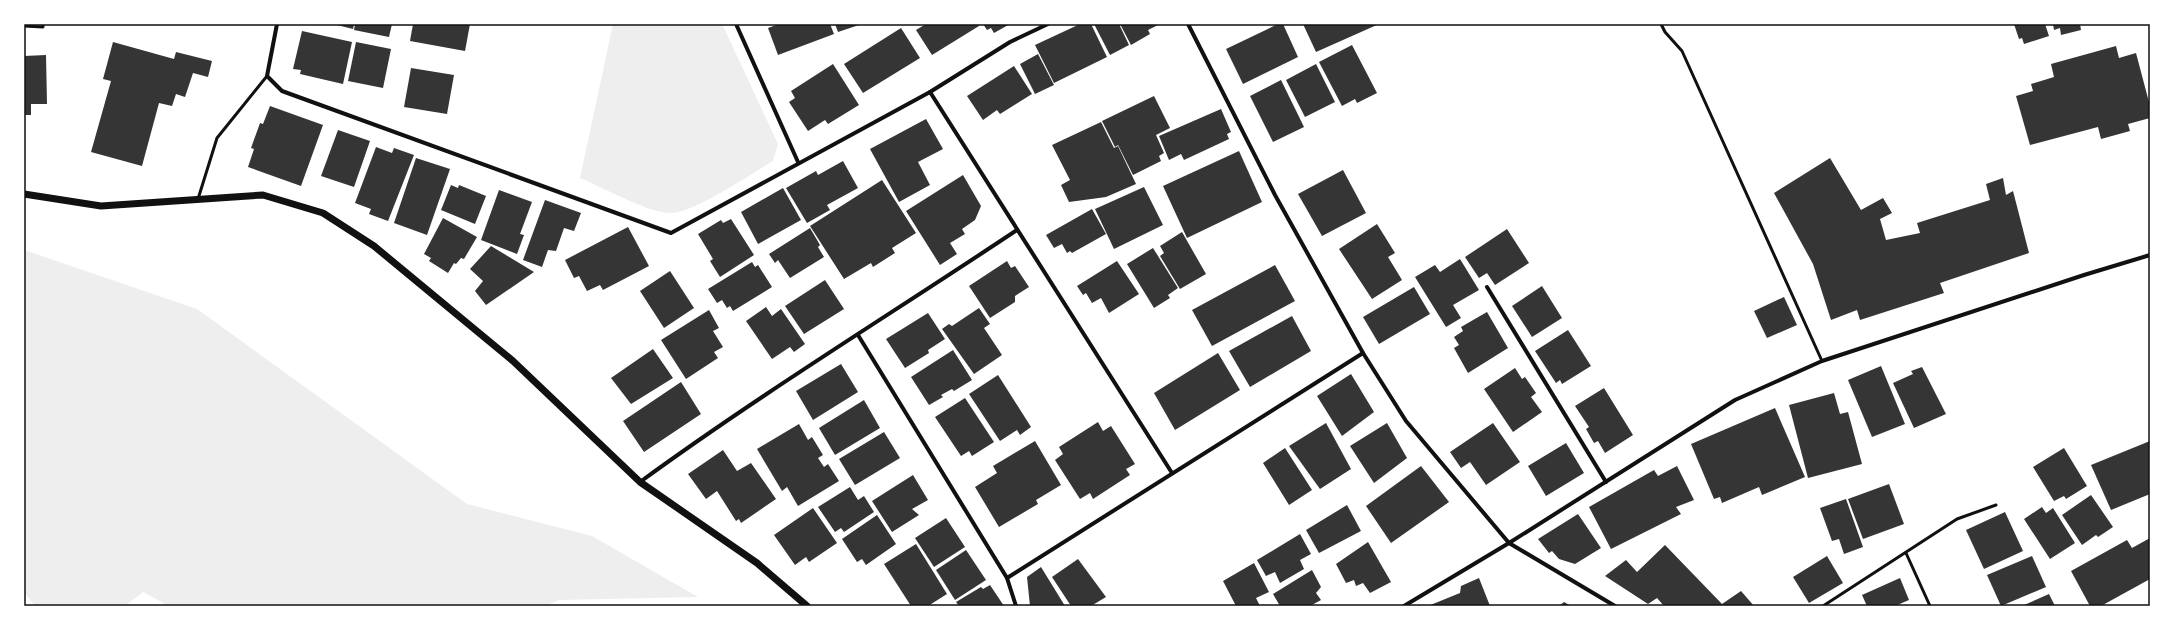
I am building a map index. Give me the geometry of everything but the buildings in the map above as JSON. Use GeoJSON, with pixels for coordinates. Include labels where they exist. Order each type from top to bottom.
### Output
{"type":"FeatureCollection","features":[{"type":"Feature","properties":{"kind":"street"},"geometry":{"type":"LineString","coordinates":[[277,24],[266,76],[282,91],[671,233],[798,162],[930,92],[1010,42],[1048,24]]}},
{"type":"Feature","properties":{"kind":"street"},"geometry":{"type":"LineString","coordinates":[[736,24],[798,162]]}},
{"type":"Feature","properties":{"kind":"street"},"geometry":{"type":"LineString","coordinates":[[1188,24],[1275,195],[1363,353],[1406,421],[1509,543],[1615,606]]}},
{"type":"Feature","properties":{"kind":"street"},"geometry":{"type":"LineString","coordinates":[[930,92],[1172,473]]}},
{"type":"Feature","properties":{"kind":"street"},"geometry":{"type":"LineString","coordinates":[[24,194],[101,206],[263,195],[323,213],[374,246],[513,361],[640,482],[757,563],[807,606]]}},
{"type":"Feature","properties":{"kind":"street"},"geometry":{"type":"LineString","coordinates":[[640,482],[749,404],[858,335],[1017,230]]}},
{"type":"Feature","properties":{"kind":"street"},"geometry":{"type":"LineString","coordinates":[[1404,606],[1509,543],[1735,400],[1822,361],[2084,274],[2150,255]]}},
{"type":"Feature","properties":{"kind":"street"},"geometry":{"type":"LineString","coordinates":[[1488,287],[1606,482]]}},
{"type":"Feature","properties":{"kind":"street"},"geometry":{"type":"LineString","coordinates":[[858,335],[1007,578],[1016,606]]}},
{"type":"Feature","properties":{"kind":"street"},"geometry":{"type":"LineString","coordinates":[[1007,578],[1363,353]]}},
{"type":"Feature","properties":{"kind":"lane"},"geometry":{"type":"LineString","coordinates":[[24,26],[42,27],[43,24]]}},
{"type":"Feature","properties":{"kind":"lane"},"geometry":{"type":"LineString","coordinates":[[1661,24],[1665,32],[1682,51],[1822,361]]}},
{"type":"Feature","properties":{"kind":"lane"},"geometry":{"type":"LineString","coordinates":[[198,199],[217,138],[266,76]]}},
{"type":"Feature","properties":{"kind":"lane"},"geometry":{"type":"LineString","coordinates":[[1823,606],[1957,519],[1996,505]]}},
{"type":"Feature","properties":{"kind":"lane"},"geometry":{"type":"LineString","coordinates":[[1906,553],[1930,606]]}},
{"type":"Feature","properties":{"kind":"shaded area"},"geometry":{"type":"Polygon","coordinates":[[[613,24],[720,24],[724,28],[778,144],[773,161],[706,201],[679,212],[669,213],[660,212],[637,204],[580,178],[613,24]]]}},
{"type":"Feature","properties":{"kind":"shaded area"},"geometry":{"type":"Polygon","coordinates":[[[24,250],[197,309],[467,504],[592,536],[698,597],[559,600],[545,606],[169,606],[143,592],[125,606],[35,606],[24,592],[24,250]]]}}]}
